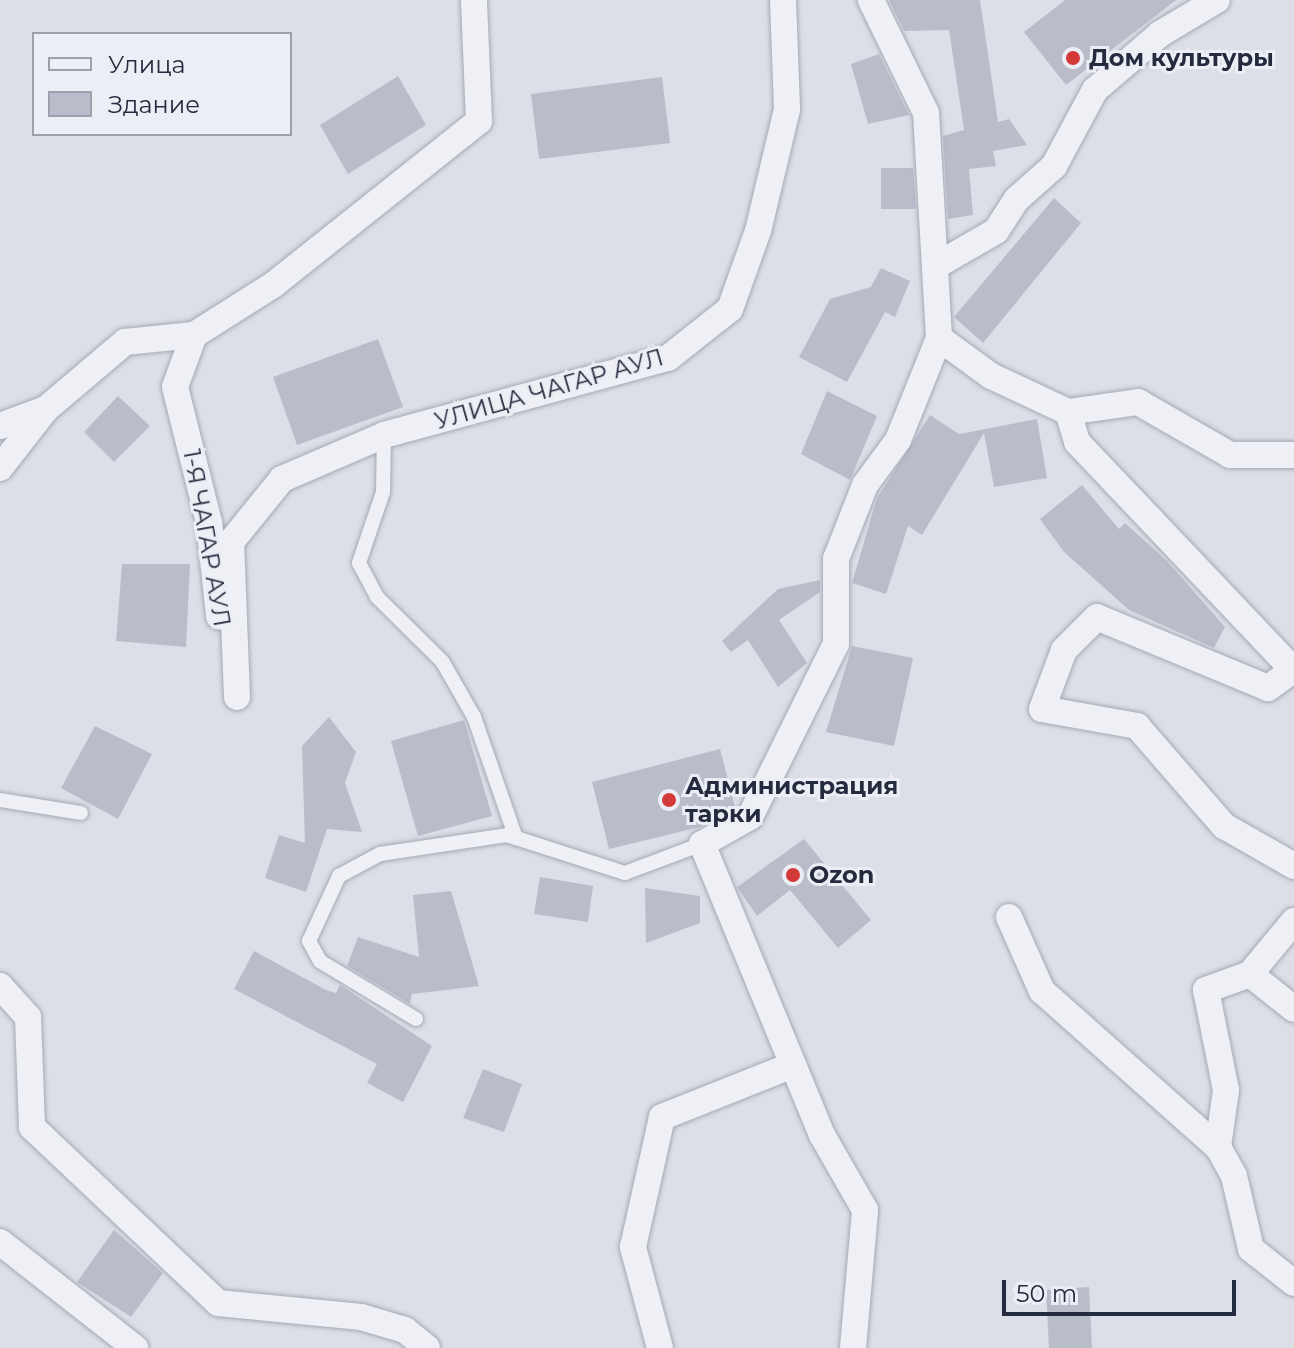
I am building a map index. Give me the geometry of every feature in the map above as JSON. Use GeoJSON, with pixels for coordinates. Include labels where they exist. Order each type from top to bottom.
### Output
{"type":"FeatureCollection","features":[{"type":"Feature","properties":{"kind":"street"},"geometry":{"type":"LineString","coordinates":[[0,468],[46,409],[125,342],[194,335],[273,285],[479,121],[474,0]]}},
{"type":"Feature","properties":{"kind":"street","name":"УЛИЦА ЧАГАР АУЛ"},"geometry":{"type":"LineString","coordinates":[[237,697],[231,542],[282,479],[384,435],[668,358],[730,309],[758,231],[787,109],[783,0]]}},
{"type":"Feature","properties":{"kind":"street"},"geometry":{"type":"LineString","coordinates":[[853,1348],[865,1210],[793,1065],[702,844],[750,817],[836,644],[836,559],[865,485],[898,440],[939,338],[939,264],[926,113],[871,0]]}},
{"type":"Feature","properties":{"kind":"street"},"geometry":{"type":"LineString","coordinates":[[939,264],[996,231],[1017,199],[1054,166],[1095,90],[1160,34],[1217,0]]}},
{"type":"Feature","properties":{"kind":"street","name":"1-Я ЧАГАР АУЛ"},"geometry":{"type":"LineString","coordinates":[[194,335],[175,387],[209,522],[237,697]]}},
{"type":"Feature","properties":{"kind":"street"},"geometry":{"type":"LineString","coordinates":[[939,338],[991,376],[1068,412],[1138,402],[1230,455],[1294,455]]}},
{"type":"Feature","properties":{"kind":"street"},"geometry":{"type":"LineString","coordinates":[[0,426],[46,409]]}},
{"type":"Feature","properties":{"kind":"street"},"geometry":{"type":"LineString","coordinates":[[1068,412],[1077,442],[1293,670],[1268,688],[1097,617],[1064,650],[1042,709],[1137,726],[1224,826],[1294,866]]}},
{"type":"Feature","properties":{"kind":"street"},"geometry":{"type":"LineString","coordinates":[[1009,917],[1042,991],[1218,1147],[1234,1176],[1251,1249],[1294,1283]]}},
{"type":"Feature","properties":{"kind":"street"},"geometry":{"type":"LineString","coordinates":[[1218,1147],[1226,1090],[1206,990],[1250,974],[1294,921]]}},
{"type":"Feature","properties":{"kind":"street"},"geometry":{"type":"LineString","coordinates":[[1250,974],[1294,1009]]}},
{"type":"Feature","properties":{"kind":"street"},"geometry":{"type":"LineString","coordinates":[[0,986],[28,1017],[32,1127],[218,1303],[361,1317],[405,1330],[427,1348]]}},
{"type":"Feature","properties":{"kind":"street"},"geometry":{"type":"LineString","coordinates":[[660,1348],[633,1247],[662,1117],[793,1065]]}},
{"type":"Feature","properties":{"kind":"street"},"geometry":{"type":"LineString","coordinates":[[0,1242],[55,1292],[135,1348]]}},
{"type":"Feature","properties":{"kind":"lane"},"geometry":{"type":"LineString","coordinates":[[384,435],[383,492],[359,563],[377,597],[442,661],[474,717],[516,838]]}},
{"type":"Feature","properties":{"kind":"lane"},"geometry":{"type":"LineString","coordinates":[[0,800],[81,813]]}},
{"type":"Feature","properties":{"kind":"lane"},"geometry":{"type":"LineString","coordinates":[[416,1019],[320,961],[309,941],[320,907],[339,876],[380,854],[516,838],[625,873],[702,844]]}},
{"type":"Feature","properties":{"kind":"building"},"geometry":{"type":"Polygon","coordinates":[[[889,0],[980,0],[998,122],[1009,119],[1027,145],[993,151],[996,166],[969,169],[973,215],[948,219],[943,136],[964,130],[949,30],[904,31],[889,0]]]}},
{"type":"Feature","properties":{"kind":"building","name":"Дом культуры"},"geometry":{"type":"Polygon","coordinates":[[[1065,0],[1176,0],[1066,85],[1024,32],[1065,0]]]}},
{"type":"Feature","properties":{"kind":"building"},"geometry":{"type":"Polygon","coordinates":[[[879,54],[909,115],[868,124],[851,64],[879,54]]]}},
{"type":"Feature","properties":{"kind":"building"},"geometry":{"type":"Polygon","coordinates":[[[398,76],[426,125],[348,174],[320,125],[398,76]]]}},
{"type":"Feature","properties":{"kind":"building"},"geometry":{"type":"Polygon","coordinates":[[[662,77],[670,143],[539,159],[531,94],[662,77]]]}},
{"type":"Feature","properties":{"kind":"building"},"geometry":{"type":"Polygon","coordinates":[[[881,168],[913,168],[916,209],[881,209],[881,168]]]}},
{"type":"Feature","properties":{"kind":"building"},"geometry":{"type":"Polygon","coordinates":[[[1054,198],[1081,223],[983,343],[954,317],[1054,198]]]}},
{"type":"Feature","properties":{"kind":"building"},"geometry":{"type":"Polygon","coordinates":[[[881,268],[910,281],[895,317],[885,312],[847,382],[799,357],[830,299],[871,287],[881,268]]]}},
{"type":"Feature","properties":{"kind":"building"},"geometry":{"type":"Polygon","coordinates":[[[378,339],[403,407],[297,445],[273,377],[378,339]]]}},
{"type":"Feature","properties":{"kind":"building"},"geometry":{"type":"Polygon","coordinates":[[[827,391],[877,416],[850,480],[801,454],[827,391]]]}},
{"type":"Feature","properties":{"kind":"building"},"geometry":{"type":"Polygon","coordinates":[[[118,396],[150,426],[114,462],[84,432],[118,396]]]}},
{"type":"Feature","properties":{"kind":"building"},"geometry":{"type":"Polygon","coordinates":[[[930,415],[959,434],[1037,419],[1047,478],[994,487],[984,433],[922,535],[908,526],[886,594],[852,583],[877,498],[930,415]]]}},
{"type":"Feature","properties":{"kind":"building"},"geometry":{"type":"Polygon","coordinates":[[[1082,485],[1119,529],[1125,523],[1167,561],[1225,627],[1214,648],[1129,610],[1064,552],[1040,519],[1082,485]]]}},
{"type":"Feature","properties":{"kind":"building"},"geometry":{"type":"Polygon","coordinates":[[[122,564],[190,564],[186,647],[116,641],[122,564]]]}},
{"type":"Feature","properties":{"kind":"building"},"geometry":{"type":"Polygon","coordinates":[[[820,580],[820,592],[779,620],[807,663],[778,687],[748,640],[731,652],[722,641],[778,589],[820,580]]]}},
{"type":"Feature","properties":{"kind":"building"},"geometry":{"type":"Polygon","coordinates":[[[852,646],[913,658],[894,746],[826,732],[852,646]]]}},
{"type":"Feature","properties":{"kind":"building"},"geometry":{"type":"Polygon","coordinates":[[[329,717],[356,752],[345,783],[362,832],[327,829],[306,892],[265,878],[279,835],[305,843],[302,746],[329,717]]]}},
{"type":"Feature","properties":{"kind":"building"},"geometry":{"type":"Polygon","coordinates":[[[464,720],[492,816],[418,836],[391,741],[464,720]]]}},
{"type":"Feature","properties":{"kind":"building"},"geometry":{"type":"Polygon","coordinates":[[[95,726],[152,754],[118,819],[61,788],[95,726]]]}},
{"type":"Feature","properties":{"kind":"building"},"geometry":{"type":"Polygon","coordinates":[[[720,749],[735,807],[700,827],[609,849],[592,782],[720,749]]]}},
{"type":"Feature","properties":{"kind":"building"},"geometry":{"type":"Polygon","coordinates":[[[804,839],[871,920],[838,948],[790,890],[757,916],[737,887],[804,839]]]}},
{"type":"Feature","properties":{"kind":"building"},"geometry":{"type":"Polygon","coordinates":[[[540,877],[593,886],[588,922],[534,914],[540,877]]]}},
{"type":"Feature","properties":{"kind":"building"},"geometry":{"type":"Polygon","coordinates":[[[645,888],[700,896],[700,923],[646,943],[645,888]]]}},
{"type":"Feature","properties":{"kind":"building"},"geometry":{"type":"Polygon","coordinates":[[[451,891],[479,986],[412,994],[410,1004],[347,966],[358,937],[419,957],[413,895],[451,891]]]}},
{"type":"Feature","properties":{"kind":"building"},"geometry":{"type":"Polygon","coordinates":[[[254,951],[326,990],[336,993],[340,985],[432,1046],[403,1102],[367,1083],[377,1064],[234,989],[254,951]]]}},
{"type":"Feature","properties":{"kind":"building"},"geometry":{"type":"Polygon","coordinates":[[[483,1069],[522,1084],[504,1132],[463,1118],[483,1069]]]}},
{"type":"Feature","properties":{"kind":"building"},"geometry":{"type":"Polygon","coordinates":[[[114,1230],[163,1273],[131,1317],[77,1282],[114,1230]]]}},
{"type":"Feature","properties":{"kind":"building"},"geometry":{"type":"Polygon","coordinates":[[[1089,1287],[1092,1348],[1049,1348],[1046,1290],[1089,1287]]]}},
{"type":"Feature","properties":{"kind":"place","name":"Дом культуры"},"geometry":{"type":"Point","coordinates":[1073,58]}},
{"type":"Feature","properties":{"kind":"place","name":"Администрация тарки"},"geometry":{"type":"Point","coordinates":[669,800]}},
{"type":"Feature","properties":{"kind":"place","name":"Ozon"},"geometry":{"type":"Point","coordinates":[793,875]}}]}
